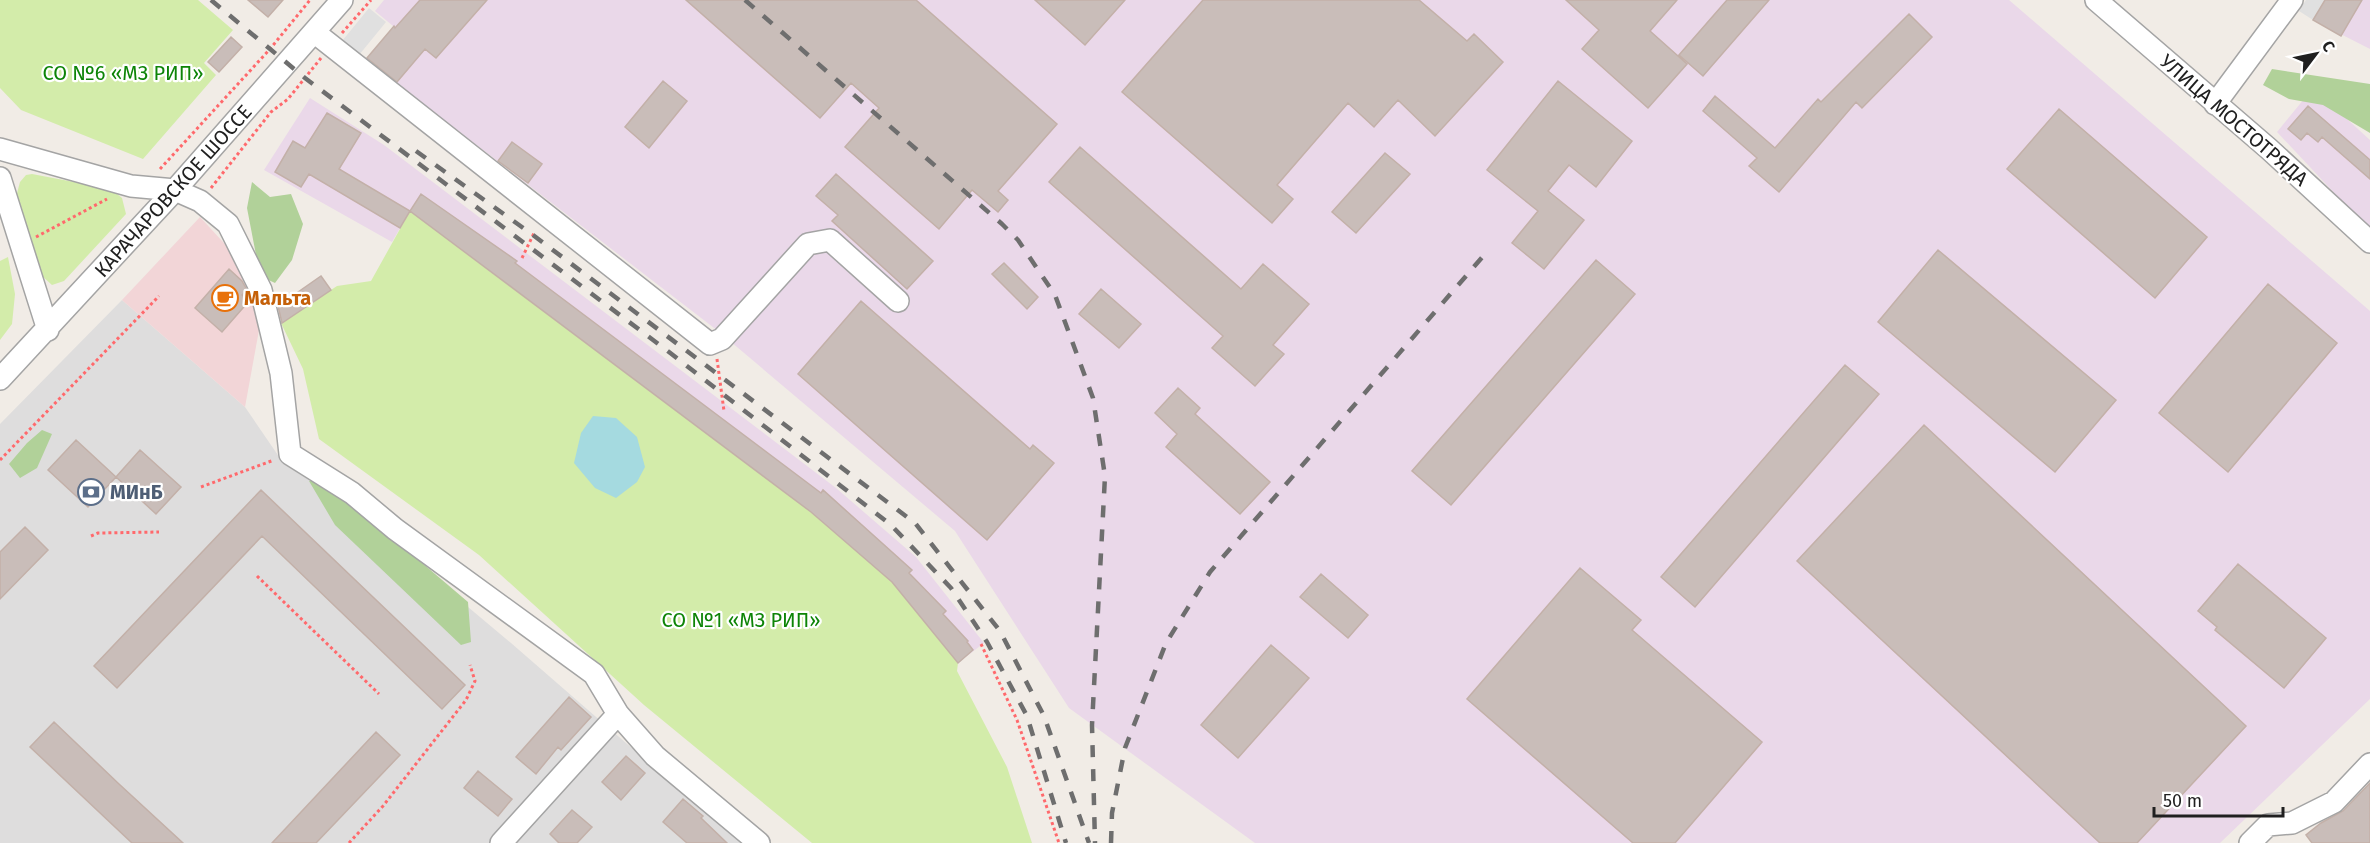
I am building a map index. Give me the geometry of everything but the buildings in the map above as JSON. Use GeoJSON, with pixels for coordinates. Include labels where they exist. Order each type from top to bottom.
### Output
{"type":"FeatureCollection","features":[{"type":"Feature","properties":{"kind":"street","name":"КАРАЧАРОВСКОЕ ШОССЕ"},"geometry":{"type":"LineString","coordinates":[[0,379],[48,330],[175,190],[342,0]]}},
{"type":"Feature","properties":{"kind":"street","name":"УЛИЦА МОСТОТРЯДА"},"geometry":{"type":"LineString","coordinates":[[2096,0],[2300,176],[2370,242]]}},
{"type":"Feature","properties":{"kind":"street"},"geometry":{"type":"LineString","coordinates":[[2215,104],[2292,0]]}},
{"type":"Feature","properties":{"kind":"street"},"geometry":{"type":"LineString","coordinates":[[314,32],[710,344],[722,339],[808,244],[830,240],[898,302]]}},
{"type":"Feature","properties":{"kind":"street"},"geometry":{"type":"LineString","coordinates":[[0,149],[131,186],[175,190],[200,201],[228,224],[261,290],[281,373],[290,454],[352,493],[395,529],[594,674],[618,714],[655,756],[759,843]]}},
{"type":"Feature","properties":{"kind":"street"},"geometry":{"type":"LineString","coordinates":[[0,178],[48,330]]}},
{"type":"Feature","properties":{"kind":"street"},"geometry":{"type":"LineString","coordinates":[[501,843],[618,714]]}},
{"type":"Feature","properties":{"kind":"street"},"geometry":{"type":"LineString","coordinates":[[2250,843],[2268,825],[2292,824],[2334,802],[2370,764]]}},
{"type":"Feature","properties":{"kind":"path"},"geometry":{"type":"LineString","coordinates":[[157,172],[270,49],[310,0]]}},
{"type":"Feature","properties":{"kind":"path"},"geometry":{"type":"LineString","coordinates":[[200,201],[271,112],[288,99],[371,0]]}},
{"type":"Feature","properties":{"kind":"path"},"geometry":{"type":"LineString","coordinates":[[20,246],[131,186]]}},
{"type":"Feature","properties":{"kind":"path"},"geometry":{"type":"LineString","coordinates":[[522,258],[543,213]]}},
{"type":"Feature","properties":{"kind":"path"},"geometry":{"type":"LineString","coordinates":[[0,460],[159,296]]}},
{"type":"Feature","properties":{"kind":"path"},"geometry":{"type":"LineString","coordinates":[[710,344],[718,361],[724,411]]}},
{"type":"Feature","properties":{"kind":"path"},"geometry":{"type":"LineString","coordinates":[[201,487],[290,454]]}},
{"type":"Feature","properties":{"kind":"path"},"geometry":{"type":"LineString","coordinates":[[91,536],[98,533],[159,532]]}},
{"type":"Feature","properties":{"kind":"path"},"geometry":{"type":"LineString","coordinates":[[257,576],[379,694]]}},
{"type":"Feature","properties":{"kind":"path"},"geometry":{"type":"LineString","coordinates":[[981,644],[1017,720],[1059,843]]}},
{"type":"Feature","properties":{"kind":"path"},"geometry":{"type":"LineString","coordinates":[[350,843],[383,806],[466,700],[475,681],[470,665]]}},
{"type":"Feature","properties":{"kind":"shaded area"},"geometry":{"type":"Polygon","coordinates":[[[384,0],[2009,0],[2370,311],[2370,699],[2220,843],[1255,843],[1069,708],[955,531],[718,331],[396,83],[423,51],[375,11],[384,0]]]}},
{"type":"Feature","properties":{"kind":"shaded area"},"geometry":{"type":"Polygon","coordinates":[[[2306,0],[2325,0],[2313,20],[2299,11],[2306,0]]]}},
{"type":"Feature","properties":{"kind":"shaded area"},"geometry":{"type":"Polygon","coordinates":[[[2325,0],[2370,0],[2370,49],[2313,20],[2325,0]]]}},
{"type":"Feature","properties":{"kind":"shaded area"},"geometry":{"type":"Polygon","coordinates":[[[369,8],[386,22],[355,60],[338,46],[369,8]]]}},
{"type":"Feature","properties":{"kind":"shaded area"},"geometry":{"type":"Polygon","coordinates":[[[2313,88],[2370,140],[2370,231],[2277,132],[2313,88]]]}},
{"type":"Feature","properties":{"kind":"shaded area"},"geometry":{"type":"Polygon","coordinates":[[[310,98],[384,145],[836,488],[916,557],[984,643],[958,663],[892,582],[811,512],[410,211],[392,242],[264,170],[310,98]]]}},
{"type":"Feature","properties":{"kind":"shaded area"},"geometry":{"type":"Polygon","coordinates":[[[200,217],[234,254],[263,308],[245,407],[122,300],[200,217]]]}},
{"type":"Feature","properties":{"kind":"shaded area"},"geometry":{"type":"Polygon","coordinates":[[[122,300],[245,407],[284,464],[343,502],[511,643],[741,843],[0,843],[0,424],[122,300]]]}},
{"type":"Feature","properties":{"kind":"green space","name":"СО №6 «МЗ РИП»"},"geometry":{"type":"Polygon","coordinates":[[[0,0],[198,0],[233,30],[204,63],[216,75],[143,159],[21,110],[0,88],[0,0]]]}},
{"type":"Feature","properties":{"kind":"green space"},"geometry":{"type":"Polygon","coordinates":[[[2272,69],[2370,84],[2370,133],[2323,105],[2289,99],[2263,85],[2272,69]]]}},
{"type":"Feature","properties":{"kind":"green space"},"geometry":{"type":"Polygon","coordinates":[[[32,174],[111,189],[122,198],[126,214],[64,281],[52,285],[41,275],[16,197],[20,182],[26,175],[32,174]]]}},
{"type":"Feature","properties":{"kind":"green space"},"geometry":{"type":"Polygon","coordinates":[[[252,182],[270,197],[291,194],[303,224],[292,260],[275,283],[260,276],[247,208],[252,182]]]}},
{"type":"Feature","properties":{"kind":"green space","name":"СО №1 «МЗ РИП»"},"geometry":{"type":"Polygon","coordinates":[[[410,211],[811,512],[892,582],[958,663],[957,671],[1007,767],[1032,843],[812,843],[644,705],[479,555],[319,439],[303,369],[281,323],[337,286],[371,281],[410,211]]]}},
{"type":"Feature","properties":{"kind":"green space"},"geometry":{"type":"Polygon","coordinates":[[[8,257],[15,294],[12,324],[0,340],[0,261],[8,257]]]}},
{"type":"Feature","properties":{"kind":"green space"},"geometry":{"type":"Polygon","coordinates":[[[42,430],[52,434],[37,468],[20,478],[9,464],[42,430]]]}},
{"type":"Feature","properties":{"kind":"green space"},"geometry":{"type":"Polygon","coordinates":[[[319,480],[347,499],[468,602],[471,642],[461,645],[335,525],[309,481],[319,480]]]}},
{"type":"Feature","properties":{"kind":"water"},"geometry":{"type":"Polygon","coordinates":[[[593,416],[616,418],[637,437],[645,467],[637,482],[616,498],[595,488],[574,463],[581,433],[593,416]]]}},
{"type":"Feature","properties":{"kind":"railway"},"geometry":{"type":"LineString","coordinates":[[211,0],[305,78],[669,352],[891,525],[951,588],[987,642],[1027,716],[1066,843]]}},
{"type":"Feature","properties":{"kind":"railway"},"geometry":{"type":"LineString","coordinates":[[745,0],[1002,224],[1018,240],[1055,295],[1093,398],[1105,476],[1092,725],[1095,843]]}},
{"type":"Feature","properties":{"kind":"railway"},"geometry":{"type":"LineString","coordinates":[[416,151],[533,235],[915,523],[1000,631],[1044,716],[1089,843]]}},
{"type":"Feature","properties":{"kind":"railway"},"geometry":{"type":"LineString","coordinates":[[1111,843],[1112,813],[1125,748],[1166,643],[1210,572],[1485,254]]}},
{"type":"Feature","properties":{"kind":"place","name":"Мальта"},"geometry":{"type":"Point","coordinates":[225,298]}},
{"type":"Feature","properties":{"kind":"place","name":"МИнБ"},"geometry":{"type":"Point","coordinates":[91,492]}}]}
